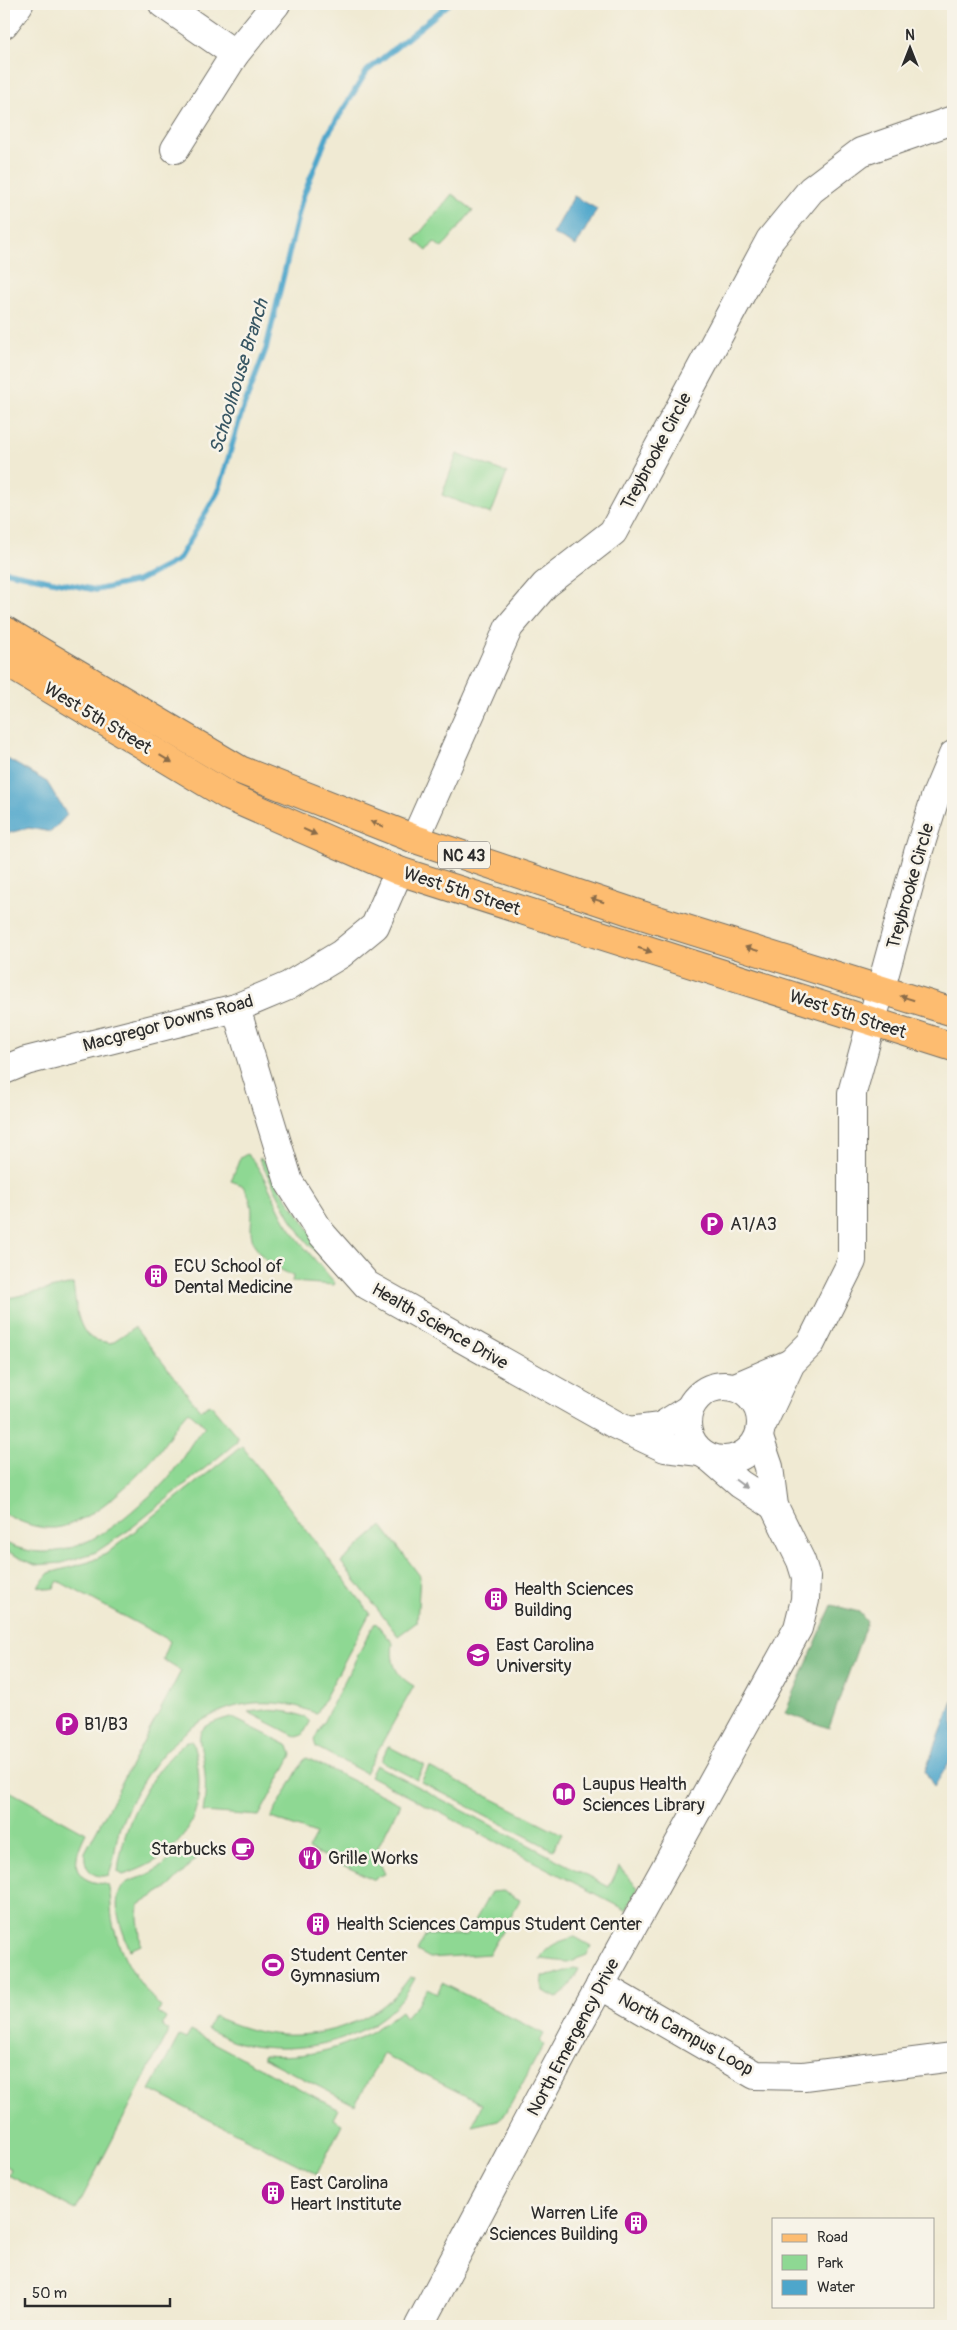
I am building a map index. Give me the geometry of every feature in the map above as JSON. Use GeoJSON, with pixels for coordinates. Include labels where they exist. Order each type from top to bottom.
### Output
{"type":"FeatureCollection","features":[{"type":"Feature","properties":{"kind":"main road","name":"West 5th Street"},"geometry":{"type":"LineString","coordinates":[[4,630],[240,770],[414,839],[632,912],[953,1012]]}},
{"type":"Feature","properties":{"kind":"main road","name":"West 5th Street"},"geometry":{"type":"LineString","coordinates":[[4,662],[230,797],[399,871],[953,1048]]}},
{"type":"Feature","properties":{"kind":"street"},"geometry":{"type":"LineString","coordinates":[[4,24],[19,4]]}},
{"type":"Feature","properties":{"kind":"street"},"geometry":{"type":"LineString","coordinates":[[163,4],[235,54]]}},
{"type":"Feature","properties":{"kind":"street"},"geometry":{"type":"LineString","coordinates":[[175,149],[235,54],[276,4]]}},
{"type":"Feature","properties":{"kind":"street","name":"Treybrooke Circle"},"geometry":{"type":"LineString","coordinates":[[414,839],[509,627],[545,585],[613,532],[770,240],[811,190],[861,152],[953,120]]}},
{"type":"Feature","properties":{"kind":"street","name":"Treybrooke Circle"},"geometry":{"type":"LineString","coordinates":[[880,990],[935,798],[953,756]]}},
{"type":"Feature","properties":{"kind":"street","name":"Macgregor Downs Road"},"geometry":{"type":"LineString","coordinates":[[4,1070],[26,1061],[236,1008],[288,986],[341,954],[374,926],[399,871]]}},
{"type":"Feature","properties":{"kind":"street"},"geometry":{"type":"LineString","coordinates":[[705,1455],[722,1461],[734,1460],[753,1448],[791,1363],[811,1343],[852,1261],[852,1093],[880,990]]}},
{"type":"Feature","properties":{"kind":"street","name":"Health Science Drive"},"geometry":{"type":"LineString","coordinates":[[236,1008],[289,1182],[321,1233],[367,1286],[628,1431],[665,1448],[705,1455]]}},
{"type":"Feature","properties":{"kind":"street"},"geometry":{"type":"LineString","coordinates":[[628,1431],[660,1427],[689,1409],[699,1396],[713,1388],[734,1387],[791,1363]]}},
{"type":"Feature","properties":{"kind":"street","name":"North Emergency Drive"},"geometry":{"type":"LineString","coordinates":[[419,2326],[600,1986],[798,1628],[805,1600],[806,1577],[802,1561],[774,1506],[761,1432],[761,1413],[755,1401],[746,1392],[734,1387]]}},
{"type":"Feature","properties":{"kind":"street"},"geometry":{"type":"LineString","coordinates":[[689,1409],[688,1433],[692,1443],[740,1484],[774,1506]]}},
{"type":"Feature","properties":{"kind":"street","name":"North Campus Loop"},"geometry":{"type":"LineString","coordinates":[[600,1986],[755,2076],[804,2076],[953,2057]]}},
{"type":"Feature","properties":{"kind":"green space"},"geometry":{"type":"Polygon","coordinates":[[[452,194],[473,210],[442,248],[434,242],[427,251],[414,240],[452,194]]]}},
{"type":"Feature","properties":{"kind":"green space"},"geometry":{"type":"Polygon","coordinates":[[[457,454],[507,473],[491,514],[442,495],[457,454]]]}},
{"type":"Feature","properties":{"kind":"green space"},"geometry":{"type":"Polygon","coordinates":[[[247,1154],[264,1177],[286,1222],[303,1246],[335,1283],[334,1285],[292,1282],[293,1276],[271,1263],[257,1250],[252,1237],[252,1210],[248,1194],[242,1185],[231,1181],[240,1158],[247,1154]]]}},
{"type":"Feature","properties":{"kind":"green space"},"geometry":{"type":"Polygon","coordinates":[[[260,1158],[266,1163],[281,1190],[342,1276],[339,1277],[306,1241],[290,1217],[260,1158]]]}},
{"type":"Feature","properties":{"kind":"green space"},"geometry":{"type":"Polygon","coordinates":[[[73,1284],[80,1323],[89,1336],[95,1340],[111,1343],[135,1327],[200,1410],[210,1404],[237,1436],[237,1442],[129,1530],[96,1552],[62,1563],[35,1565],[4,1550],[4,1542],[23,1549],[41,1552],[59,1551],[93,1539],[109,1529],[162,1485],[205,1426],[188,1411],[157,1454],[137,1476],[97,1510],[69,1525],[55,1528],[35,1526],[4,1514],[4,1299],[73,1284]]]}},
{"type":"Feature","properties":{"kind":"green space"},"geometry":{"type":"Polygon","coordinates":[[[242,1446],[370,1613],[317,1713],[296,1706],[275,1703],[254,1703],[230,1708],[208,1717],[188,1730],[170,1746],[141,1784],[129,1805],[120,1827],[109,1875],[98,1876],[93,1874],[87,1867],[85,1852],[181,1671],[163,1660],[170,1641],[58,1581],[54,1588],[48,1589],[38,1586],[49,1573],[89,1562],[106,1554],[242,1446]]]}},
{"type":"Feature","properties":{"kind":"green space"},"geometry":{"type":"Polygon","coordinates":[[[382,1526],[420,1576],[417,1622],[398,1636],[341,1562],[382,1526]]]}},
{"type":"Feature","properties":{"kind":"green space"},"geometry":{"type":"Polygon","coordinates":[[[832,1605],[859,1612],[867,1622],[829,1728],[785,1713],[832,1605]]]}},
{"type":"Feature","properties":{"kind":"green space"},"geometry":{"type":"Polygon","coordinates":[[[375,1622],[393,1643],[392,1657],[399,1673],[414,1686],[365,1773],[316,1747],[314,1740],[375,1622]]]}},
{"type":"Feature","properties":{"kind":"green space"},"geometry":{"type":"Polygon","coordinates":[[[265,1710],[296,1714],[310,1722],[303,1735],[297,1737],[248,1712],[265,1710]]]}},
{"type":"Feature","properties":{"kind":"green space"},"geometry":{"type":"Polygon","coordinates":[[[231,1717],[289,1746],[292,1755],[259,1816],[203,1812],[205,1780],[200,1734],[208,1725],[231,1717]]]}},
{"type":"Feature","properties":{"kind":"green space"},"geometry":{"type":"Polygon","coordinates":[[[187,1741],[192,1741],[199,1787],[196,1807],[190,1825],[179,1841],[164,1855],[146,1866],[123,1875],[118,1872],[125,1835],[140,1800],[160,1768],[187,1741]]]}},
{"type":"Feature","properties":{"kind":"green space"},"geometry":{"type":"Polygon","coordinates":[[[388,1746],[424,1765],[417,1780],[381,1761],[388,1746]]]}},
{"type":"Feature","properties":{"kind":"green space"},"geometry":{"type":"Polygon","coordinates":[[[307,1758],[400,1804],[375,1853],[385,1874],[377,1877],[375,1880],[308,1849],[316,1834],[271,1818],[303,1761],[307,1758]]]}},
{"type":"Feature","properties":{"kind":"green space"},"geometry":{"type":"Polygon","coordinates":[[[376,1765],[609,1887],[619,1867],[638,1888],[626,1910],[370,1776],[376,1765]]]}},
{"type":"Feature","properties":{"kind":"green space"},"geometry":{"type":"Polygon","coordinates":[[[429,1767],[562,1834],[553,1850],[421,1782],[429,1767]]]}},
{"type":"Feature","properties":{"kind":"green space"},"geometry":{"type":"Polygon","coordinates":[[[4,1788],[86,1833],[78,1852],[78,1871],[88,1880],[108,1885],[112,1918],[120,1947],[131,1969],[161,2007],[158,2013],[166,2018],[162,2026],[169,2030],[76,2210],[8,2175],[11,2169],[4,2165],[4,1788]]]}},
{"type":"Feature","properties":{"kind":"green space"},"geometry":{"type":"Polygon","coordinates":[[[183,1847],[197,1858],[170,1886],[139,1905],[138,1918],[141,1945],[130,1950],[117,1907],[120,1890],[127,1882],[161,1866],[183,1847]]]}},
{"type":"Feature","properties":{"kind":"green space"},"geometry":{"type":"Polygon","coordinates":[[[503,1891],[520,1900],[489,1954],[430,1958],[417,1951],[426,1935],[467,1935],[491,1892],[503,1891]]]}},
{"type":"Feature","properties":{"kind":"green space"},"geometry":{"type":"Polygon","coordinates":[[[575,1937],[591,1946],[587,1955],[568,1962],[540,1959],[550,1947],[575,1937]]]}},
{"type":"Feature","properties":{"kind":"green space"},"geometry":{"type":"Polygon","coordinates":[[[574,1968],[579,1969],[570,1985],[557,1998],[543,1991],[542,1976],[553,1975],[574,1968]]]}},
{"type":"Feature","properties":{"kind":"green space"},"geometry":{"type":"Polygon","coordinates":[[[410,1977],[415,1978],[403,1997],[388,2013],[369,2026],[349,2036],[328,2043],[283,2048],[254,2046],[233,2041],[207,2029],[213,2016],[247,2029],[283,2035],[311,2034],[340,2028],[379,2009],[395,1995],[410,1977]]]}},
{"type":"Feature","properties":{"kind":"green space"},"geometry":{"type":"Polygon","coordinates":[[[442,1983],[544,2034],[540,2041],[544,2044],[506,2113],[498,2120],[472,2126],[482,2104],[383,2054],[355,2105],[263,2058],[263,2055],[302,2055],[319,2052],[353,2041],[385,2023],[401,2011],[405,2017],[419,2002],[427,1989],[437,1994],[442,1983]]]}},
{"type":"Feature","properties":{"kind":"green space"},"geometry":{"type":"Polygon","coordinates":[[[191,2031],[338,2109],[333,2119],[342,2124],[317,2174],[150,2090],[179,2036],[186,2039],[191,2031]]]}},
{"type":"Feature","properties":{"kind":"water"},"geometry":{"type":"Polygon","coordinates":[[[574,196],[597,209],[576,246],[553,234],[574,196]]]}},
{"type":"Feature","properties":{"kind":"water"},"geometry":{"type":"Polygon","coordinates":[[[4,757],[47,782],[67,815],[51,832],[29,828],[4,834],[4,757]]]}},
{"type":"Feature","properties":{"kind":"water"},"geometry":{"type":"Polygon","coordinates":[[[953,1701],[953,1756],[934,1787],[925,1771],[953,1701]]]}},
{"type":"Feature","properties":{"kind":"waterway","name":"Schoolhouse Branch"},"geometry":{"type":"LineString","coordinates":[[4,571],[96,590],[138,581],[178,560],[219,490],[242,411],[266,349],[302,199],[328,134],[367,71],[449,4]]}},
{"type":"Feature","properties":{"kind":"place","name":"A1/A3"},"geometry":{"type":"Point","coordinates":[712,1224]}},
{"type":"Feature","properties":{"kind":"place","name":"ECU School of Dental Medicine"},"geometry":{"type":"Point","coordinates":[156,1276]}},
{"type":"Feature","properties":{"kind":"place","name":"Health Sciences Building"},"geometry":{"type":"Point","coordinates":[496,1599]}},
{"type":"Feature","properties":{"kind":"place","name":"East Carolina University"},"geometry":{"type":"Point","coordinates":[478,1655]}},
{"type":"Feature","properties":{"kind":"place","name":"B1/B3"},"geometry":{"type":"Point","coordinates":[67,1724]}},
{"type":"Feature","properties":{"kind":"place","name":"Laupus Health Sciences Library"},"geometry":{"type":"Point","coordinates":[564,1794]}},
{"type":"Feature","properties":{"kind":"place","name":"Starbucks"},"geometry":{"type":"Point","coordinates":[243,1849]}},
{"type":"Feature","properties":{"kind":"place","name":"Grille Works"},"geometry":{"type":"Point","coordinates":[310,1858]}},
{"type":"Feature","properties":{"kind":"place","name":"Health Sciences Campus Student Center"},"geometry":{"type":"Point","coordinates":[318,1924]}},
{"type":"Feature","properties":{"kind":"place","name":"Student Center Gymnasium"},"geometry":{"type":"Point","coordinates":[273,1965]}},
{"type":"Feature","properties":{"kind":"place","name":"East Carolina Heart Institute"},"geometry":{"type":"Point","coordinates":[273,2193]}},
{"type":"Feature","properties":{"kind":"place","name":"Warren Life Sciences Building"},"geometry":{"type":"Point","coordinates":[636,2223]}}]}
